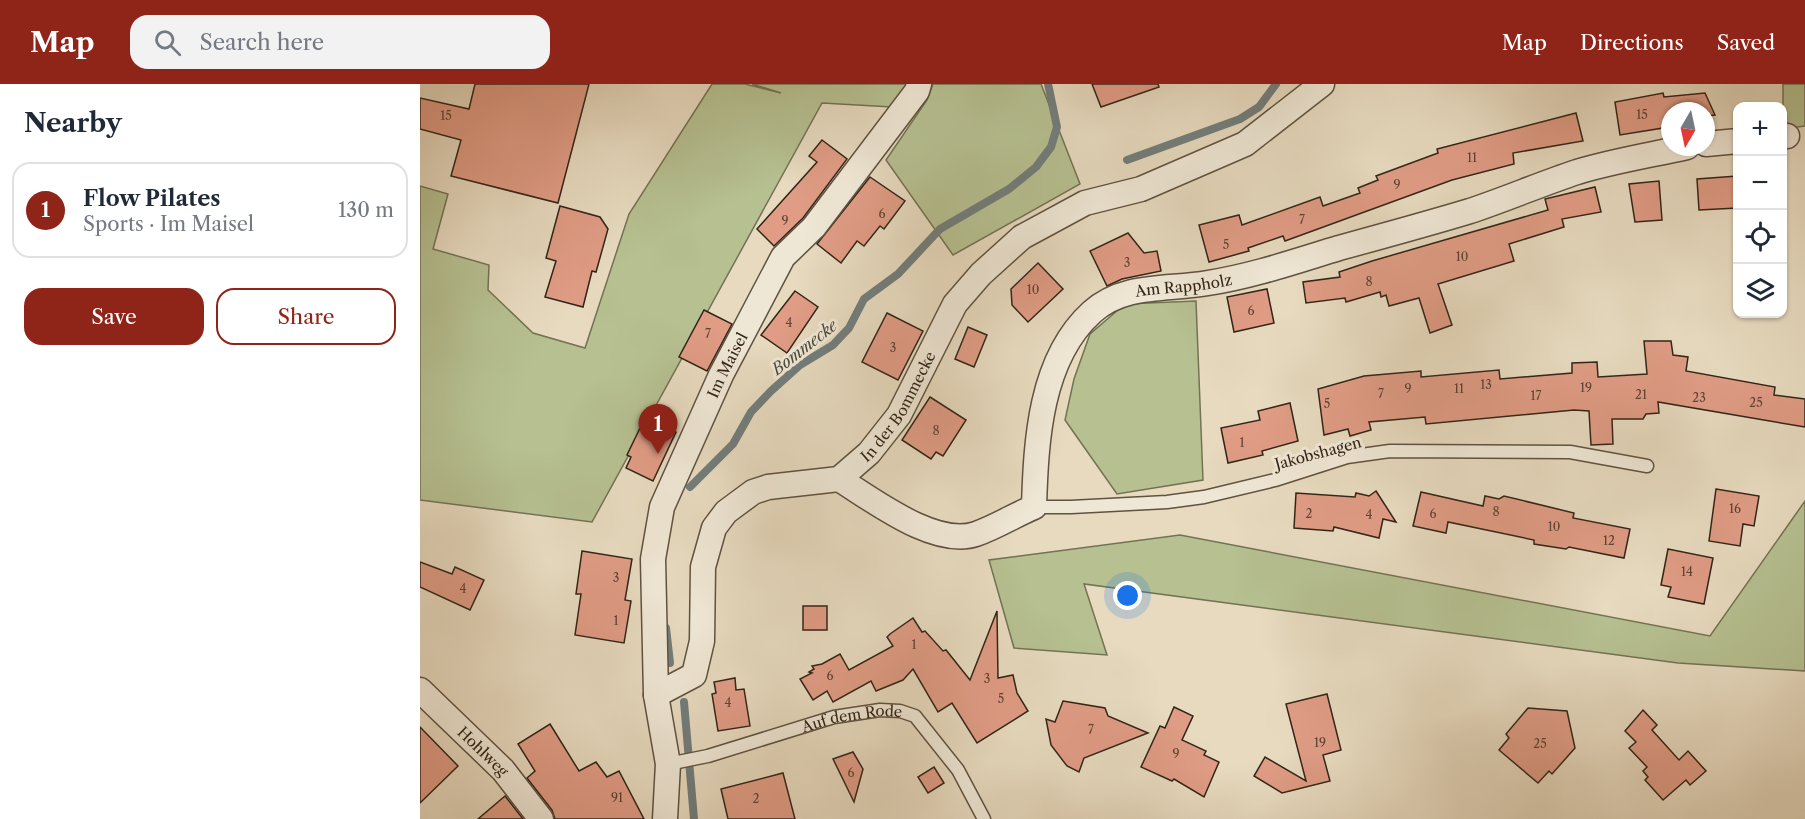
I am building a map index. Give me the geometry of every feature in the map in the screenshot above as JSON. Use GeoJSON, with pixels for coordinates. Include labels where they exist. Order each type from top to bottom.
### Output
{"type":"FeatureCollection","features":[{"type":"Feature","properties":{"kind":"street","name":"Im Maisel"},"geometry":{"type":"LineString","coordinates":[[658,694],[653,559],[662,507],[689,442],[783,257],[814,227],[917,91],[919,84]]}},
{"type":"Feature","properties":{"kind":"street","name":"In der Bommecke"},"geometry":{"type":"LineString","coordinates":[[839,479],[869,453],[899,415],[956,304],[981,274],[1022,237],[1085,203],[1142,189],[1245,144],[1322,84]]}},
{"type":"Feature","properties":{"kind":"street"},"geometry":{"type":"LineString","coordinates":[[1715,143],[1733,141]]}},
{"type":"Feature","properties":{"kind":"street","name":"Am Rappholz"},"geometry":{"type":"LineString","coordinates":[[1034,507],[1035,469],[1046,397],[1055,366],[1075,330],[1091,313],[1112,297],[1142,290],[1208,284],[1264,270],[1471,210],[1578,172],[1661,153]]}},
{"type":"Feature","properties":{"kind":"street"},"geometry":{"type":"LineString","coordinates":[[665,819],[673,763],[658,694],[694,675],[702,641],[703,567],[719,520],[737,502],[753,492],[768,487],[839,479],[892,512],[928,530],[956,537],[975,534],[1034,507]]}},
{"type":"Feature","properties":{"kind":"street","name":"Hohlweg"},"geometry":{"type":"LineString","coordinates":[[420,690],[503,770],[541,819]]}},
{"type":"Feature","properties":{"kind":"lane","name":"Jakobshagen"},"geometry":{"type":"LineString","coordinates":[[1034,507],[1167,502],[1204,497],[1275,480],[1347,457],[1390,452],[1570,452],[1647,466]]}},
{"type":"Feature","properties":{"kind":"lane","name":"Auf dem Rode"},"geometry":{"type":"LineString","coordinates":[[673,763],[708,756],[834,717],[880,710],[900,711],[915,716],[958,770],[984,819]]}},
{"type":"Feature","properties":{"kind":"green space"},"geometry":{"type":"Polygon","coordinates":[[[712,84],[745,84],[781,93],[752,84],[913,84],[892,107],[822,103],[592,522],[420,500],[420,186],[448,194],[433,249],[489,265],[488,290],[533,333],[585,348],[629,214],[712,84]]]}},
{"type":"Feature","properties":{"kind":"green space"},"geometry":{"type":"Polygon","coordinates":[[[933,84],[1041,84],[1080,184],[953,255],[886,160],[927,100],[933,84]]]}},
{"type":"Feature","properties":{"kind":"green space"},"geometry":{"type":"Polygon","coordinates":[[[1783,84],[1805,84],[1805,126],[1787,128],[1787,102],[1783,102],[1783,84]]]}},
{"type":"Feature","properties":{"kind":"green space"},"geometry":{"type":"Polygon","coordinates":[[[1196,301],[1203,480],[1117,494],[1065,420],[1074,379],[1090,334],[1125,304],[1196,301]]]}},
{"type":"Feature","properties":{"kind":"green space"},"geometry":{"type":"Polygon","coordinates":[[[1805,501],[1805,671],[1678,663],[1084,584],[1107,655],[1014,648],[989,560],[1180,535],[1710,636],[1805,501]]]}},
{"type":"Feature","properties":{"kind":"building"},"geometry":{"type":"Polygon","coordinates":[[[475,84],[589,84],[558,203],[451,176],[461,140],[420,129],[420,98],[469,109],[475,84]]]}},
{"type":"Feature","properties":{"kind":"building"},"geometry":{"type":"Polygon","coordinates":[[[1092,84],[1158,84],[1159,87],[1101,107],[1092,84]]]}},
{"type":"Feature","properties":{"kind":"building"},"geometry":{"type":"Polygon","coordinates":[[[1663,93],[1664,97],[1705,93],[1709,102],[1661,102],[1661,128],[1620,135],[1615,102],[1663,93]]]}},
{"type":"Feature","properties":{"kind":"building"},"geometry":{"type":"Polygon","coordinates":[[[1576,113],[1583,141],[1513,153],[1514,164],[1452,180],[1285,241],[1283,236],[1248,248],[1249,251],[1209,262],[1199,225],[1239,215],[1242,225],[1320,197],[1323,206],[1360,193],[1358,188],[1378,180],[1376,176],[1438,153],[1437,149],[1576,113]]]}},
{"type":"Feature","properties":{"kind":"building"},"geometry":{"type":"Polygon","coordinates":[[[822,140],[847,159],[803,218],[774,246],[757,229],[817,162],[809,156],[822,140]]]}},
{"type":"Feature","properties":{"kind":"building"},"geometry":{"type":"Polygon","coordinates":[[[1733,176],[1733,208],[1699,210],[1697,179],[1733,176]]]}},
{"type":"Feature","properties":{"kind":"building"},"geometry":{"type":"Polygon","coordinates":[[[870,177],[905,201],[884,229],[880,226],[864,246],[857,241],[841,263],[817,244],[870,177]]]}},
{"type":"Feature","properties":{"kind":"building"},"geometry":{"type":"Polygon","coordinates":[[[1659,181],[1662,220],[1635,222],[1629,184],[1659,181]]]}},
{"type":"Feature","properties":{"kind":"building"},"geometry":{"type":"Polygon","coordinates":[[[1595,187],[1601,212],[1562,219],[1564,227],[1509,244],[1514,261],[1438,284],[1452,325],[1430,333],[1419,298],[1389,306],[1386,295],[1381,297],[1380,292],[1346,302],[1345,298],[1306,303],[1303,282],[1340,277],[1339,272],[1372,261],[1548,210],[1545,199],[1595,187]]]}},
{"type":"Feature","properties":{"kind":"building"},"geometry":{"type":"Polygon","coordinates":[[[560,206],[600,217],[608,229],[596,272],[592,271],[583,307],[545,297],[556,261],[546,258],[560,206]]]}},
{"type":"Feature","properties":{"kind":"building"},"geometry":{"type":"Polygon","coordinates":[[[1128,233],[1144,253],[1157,251],[1161,271],[1122,279],[1107,286],[1090,251],[1128,233]]]}},
{"type":"Feature","properties":{"kind":"building"},"geometry":{"type":"Polygon","coordinates":[[[1038,263],[1063,289],[1028,322],[1012,305],[1011,289],[1038,263]]]}},
{"type":"Feature","properties":{"kind":"building"},"geometry":{"type":"Polygon","coordinates":[[[1267,289],[1274,323],[1234,332],[1227,297],[1267,289]]]}},
{"type":"Feature","properties":{"kind":"building"},"geometry":{"type":"Polygon","coordinates":[[[795,291],[818,307],[787,353],[761,335],[795,291]]]}},
{"type":"Feature","properties":{"kind":"building"},"geometry":{"type":"Polygon","coordinates":[[[704,310],[732,324],[707,371],[679,357],[704,310]]]}},
{"type":"Feature","properties":{"kind":"building"},"geometry":{"type":"Polygon","coordinates":[[[887,313],[923,331],[898,380],[862,362],[887,313]]]}},
{"type":"Feature","properties":{"kind":"building"},"geometry":{"type":"Polygon","coordinates":[[[968,327],[987,335],[974,367],[955,359],[968,327]]]}},
{"type":"Feature","properties":{"kind":"building"},"geometry":{"type":"Polygon","coordinates":[[[1644,341],[1671,341],[1673,355],[1688,357],[1686,371],[1775,387],[1774,395],[1805,399],[1805,427],[1658,402],[1659,413],[1646,414],[1643,419],[1612,419],[1613,444],[1591,445],[1589,411],[1574,410],[1426,424],[1425,417],[1369,422],[1371,430],[1350,436],[1348,429],[1324,435],[1318,389],[1364,376],[1421,371],[1421,377],[1499,370],[1500,379],[1572,373],[1572,363],[1597,362],[1598,377],[1647,374],[1644,341]]]}},
{"type":"Feature","properties":{"kind":"building"},"geometry":{"type":"Polygon","coordinates":[[[930,397],[966,420],[943,456],[936,452],[931,459],[902,440],[930,397]]]}},
{"type":"Feature","properties":{"kind":"building"},"geometry":{"type":"Polygon","coordinates":[[[1290,403],[1298,441],[1262,451],[1263,455],[1228,463],[1221,428],[1260,420],[1258,411],[1290,403]]]}},
{"type":"Feature","properties":{"kind":"building"},"geometry":{"type":"Polygon","coordinates":[[[650,420],[676,432],[653,481],[626,468],[631,457],[627,455],[641,426],[645,428],[650,420]]]}},
{"type":"Feature","properties":{"kind":"building"},"geometry":{"type":"Polygon","coordinates":[[[1716,489],[1759,496],[1754,526],[1743,524],[1740,546],[1709,541],[1716,489]]]}},
{"type":"Feature","properties":{"kind":"building"},"geometry":{"type":"Polygon","coordinates":[[[1376,491],[1396,522],[1383,519],[1379,538],[1334,527],[1333,531],[1294,528],[1296,493],[1355,497],[1356,493],[1369,496],[1376,491]]]}},
{"type":"Feature","properties":{"kind":"building"},"geometry":{"type":"Polygon","coordinates":[[[1421,492],[1483,506],[1485,496],[1499,499],[1504,496],[1574,513],[1573,518],[1630,529],[1624,558],[1569,547],[1566,549],[1534,544],[1534,540],[1448,522],[1446,533],[1413,526],[1421,492]]]}},
{"type":"Feature","properties":{"kind":"building"},"geometry":{"type":"Polygon","coordinates":[[[1668,549],[1713,558],[1704,604],[1668,597],[1671,587],[1661,585],[1668,549]]]}},
{"type":"Feature","properties":{"kind":"building"},"geometry":{"type":"Polygon","coordinates":[[[582,551],[632,559],[625,600],[631,601],[624,643],[575,635],[581,594],[576,594],[582,551]]]}},
{"type":"Feature","properties":{"kind":"building"},"geometry":{"type":"Polygon","coordinates":[[[420,562],[452,574],[455,567],[484,580],[470,610],[420,587],[420,562]]]}},
{"type":"Feature","properties":{"kind":"building"},"geometry":{"type":"Polygon","coordinates":[[[803,606],[827,606],[827,630],[803,630],[803,606]]]}},
{"type":"Feature","properties":{"kind":"building"},"geometry":{"type":"Polygon","coordinates":[[[997,611],[998,678],[1013,675],[1017,693],[1028,711],[977,743],[952,703],[938,712],[913,669],[903,680],[876,691],[871,681],[833,702],[827,691],[813,700],[800,679],[812,673],[809,672],[814,669],[812,666],[822,664],[840,654],[849,670],[893,646],[887,637],[913,618],[922,632],[925,631],[943,651],[946,650],[970,680],[997,611]]]}},
{"type":"Feature","properties":{"kind":"building"},"geometry":{"type":"Polygon","coordinates":[[[735,678],[736,690],[744,689],[750,726],[718,731],[712,694],[716,693],[714,682],[735,678]]]}},
{"type":"Feature","properties":{"kind":"building"},"geometry":{"type":"Polygon","coordinates":[[[1327,694],[1341,750],[1323,755],[1330,781],[1282,793],[1254,776],[1265,757],[1306,781],[1286,704],[1327,694]]]}},
{"type":"Feature","properties":{"kind":"building"},"geometry":{"type":"Polygon","coordinates":[[[1063,701],[1105,708],[1108,716],[1148,733],[1084,758],[1079,772],[1067,766],[1051,745],[1046,719],[1055,722],[1063,701]]]}},
{"type":"Feature","properties":{"kind":"building"},"geometry":{"type":"Polygon","coordinates":[[[1174,707],[1193,716],[1182,740],[1206,751],[1204,755],[1219,762],[1204,797],[1174,779],[1172,781],[1141,767],[1160,726],[1165,728],[1174,707]]]}},
{"type":"Feature","properties":{"kind":"building"},"geometry":{"type":"Polygon","coordinates":[[[1528,708],[1567,711],[1575,748],[1552,774],[1549,771],[1538,783],[1499,750],[1509,738],[1506,734],[1528,708]]]}},
{"type":"Feature","properties":{"kind":"building"},"geometry":{"type":"Polygon","coordinates":[[[1643,710],[1657,725],[1652,730],[1679,760],[1688,751],[1706,771],[1690,785],[1686,780],[1663,800],[1645,780],[1648,777],[1643,771],[1647,767],[1629,748],[1636,742],[1625,731],[1643,710]]]}},
{"type":"Feature","properties":{"kind":"building"},"geometry":{"type":"Polygon","coordinates":[[[550,724],[579,771],[596,762],[607,777],[619,771],[644,819],[555,819],[552,810],[527,778],[535,771],[518,744],[550,724]]]}},
{"type":"Feature","properties":{"kind":"building"},"geometry":{"type":"Polygon","coordinates":[[[420,727],[458,766],[420,803],[420,727]]]}},
{"type":"Feature","properties":{"kind":"building"},"geometry":{"type":"Polygon","coordinates":[[[853,752],[863,769],[854,802],[833,759],[853,752]]]}},
{"type":"Feature","properties":{"kind":"building"},"geometry":{"type":"Polygon","coordinates":[[[934,767],[944,783],[928,793],[918,777],[934,767]]]}},
{"type":"Feature","properties":{"kind":"building"},"geometry":{"type":"Polygon","coordinates":[[[783,773],[795,819],[728,819],[721,789],[783,773]]]}},
{"type":"Feature","properties":{"kind":"building"},"geometry":{"type":"Polygon","coordinates":[[[505,796],[523,819],[478,819],[505,796]]]}},
{"type":"Feature","properties":{"kind":"waterway","name":"Bommecke"},"geometry":{"type":"LineString","coordinates":[[690,487],[733,444],[751,412],[771,391],[800,365],[833,345],[849,328],[864,299],[898,274],[940,229],[1009,189],[1036,167],[1051,147],[1057,127],[1048,84]]}},
{"type":"Feature","properties":{"kind":"waterway","name":"Bommecke"},"geometry":{"type":"LineString","coordinates":[[1127,160],[1240,119],[1259,107],[1276,84]]}},
{"type":"Feature","properties":{"kind":"waterway","name":"Bommecke"},"geometry":{"type":"LineString","coordinates":[[666,628],[670,663]]}},
{"type":"Feature","properties":{"kind":"waterway","name":"Bommecke"},"geometry":{"type":"LineString","coordinates":[[684,702],[694,819]]}},
{"type":"Feature","properties":{"kind":"place","name":"Flow Pilates"},"geometry":{"type":"Point","coordinates":[658,454]}}]}
